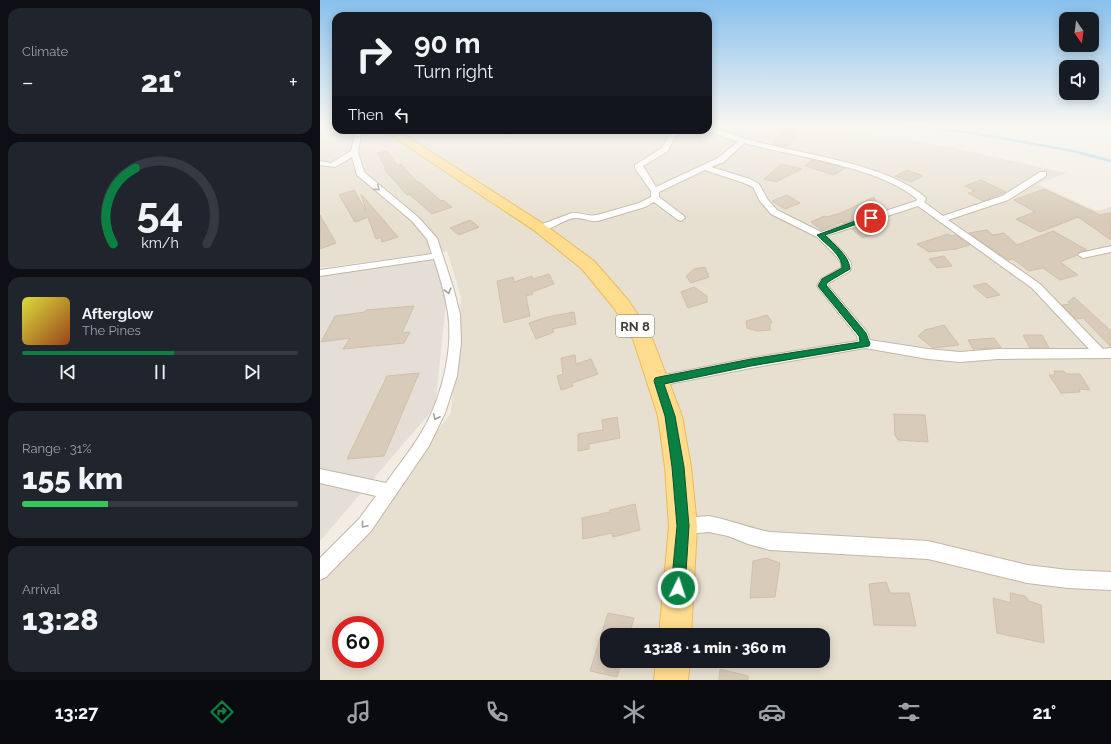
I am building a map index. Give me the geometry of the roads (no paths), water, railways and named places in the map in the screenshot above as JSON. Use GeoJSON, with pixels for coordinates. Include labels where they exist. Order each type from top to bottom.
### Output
{"type":"FeatureCollection","features":[{"type":"Feature","properties":{"kind":"main road","name":"RN 8"},"geometry":{"type":"LineString","coordinates":[[434,158],[540,228],[588,265],[621,304],[643,338],[670,416],[678,467],[683,526],[676,628]]}},
{"type":"Feature","properties":{"kind":"main road"},"geometry":{"type":"LineString","coordinates":[[671,680],[672,668]]}},
{"type":"Feature","properties":{"kind":"street"},"geometry":{"type":"LineString","coordinates":[[320,163],[332,165],[344,158]]}},
{"type":"Feature","properties":{"kind":"street"},"geometry":{"type":"LineString","coordinates":[[320,571],[365,525],[424,442],[438,413],[451,376],[455,343],[454,314],[448,287],[432,238],[415,219],[360,173],[356,158]]}},
{"type":"Feature","properties":{"kind":"street"},"geometry":{"type":"LineString","coordinates":[[651,158],[639,165],[639,168],[655,195],[681,218]]}},
{"type":"Feature","properties":{"kind":"street"},"geometry":{"type":"LineString","coordinates":[[540,228],[575,215],[591,219],[598,218],[642,205],[655,195],[724,158]]}},
{"type":"Feature","properties":{"kind":"street"},"geometry":{"type":"LineString","coordinates":[[810,158],[871,173],[911,189],[922,199],[919,203],[820,235]]}},
{"type":"Feature","properties":{"kind":"street"},"geometry":{"type":"LineString","coordinates":[[705,168],[747,181],[756,186],[764,202],[774,212],[820,235],[841,255],[846,263],[846,269],[824,281],[822,286],[863,335],[866,344]]}},
{"type":"Feature","properties":{"kind":"street"},"geometry":{"type":"LineString","coordinates":[[940,219],[1005,198],[1043,174]]}},
{"type":"Feature","properties":{"kind":"street"},"geometry":{"type":"LineString","coordinates":[[919,203],[1036,286],[1106,353]]}},
{"type":"Feature","properties":{"kind":"street"},"geometry":{"type":"LineString","coordinates":[[1083,255],[1111,249]]}},
{"type":"Feature","properties":{"kind":"street"},"geometry":{"type":"LineString","coordinates":[[320,273],[437,256]]}},
{"type":"Feature","properties":{"kind":"street"},"geometry":{"type":"LineString","coordinates":[[659,381],[751,363],[866,344],[928,354],[960,357],[998,354],[1106,353]]}},
{"type":"Feature","properties":{"kind":"street"},"geometry":{"type":"LineString","coordinates":[[320,476],[339,479],[388,492]]}},
{"type":"Feature","properties":{"kind":"street"},"geometry":{"type":"LineString","coordinates":[[683,526],[709,524],[728,528],[748,536],[770,541],[928,550],[1028,574],[1068,579],[1111,581]]}},
{"type":"Feature","properties":{"kind":"waterway"},"geometry":{"type":"LineString","coordinates":[[1099,158],[1111,161]]}}]}
